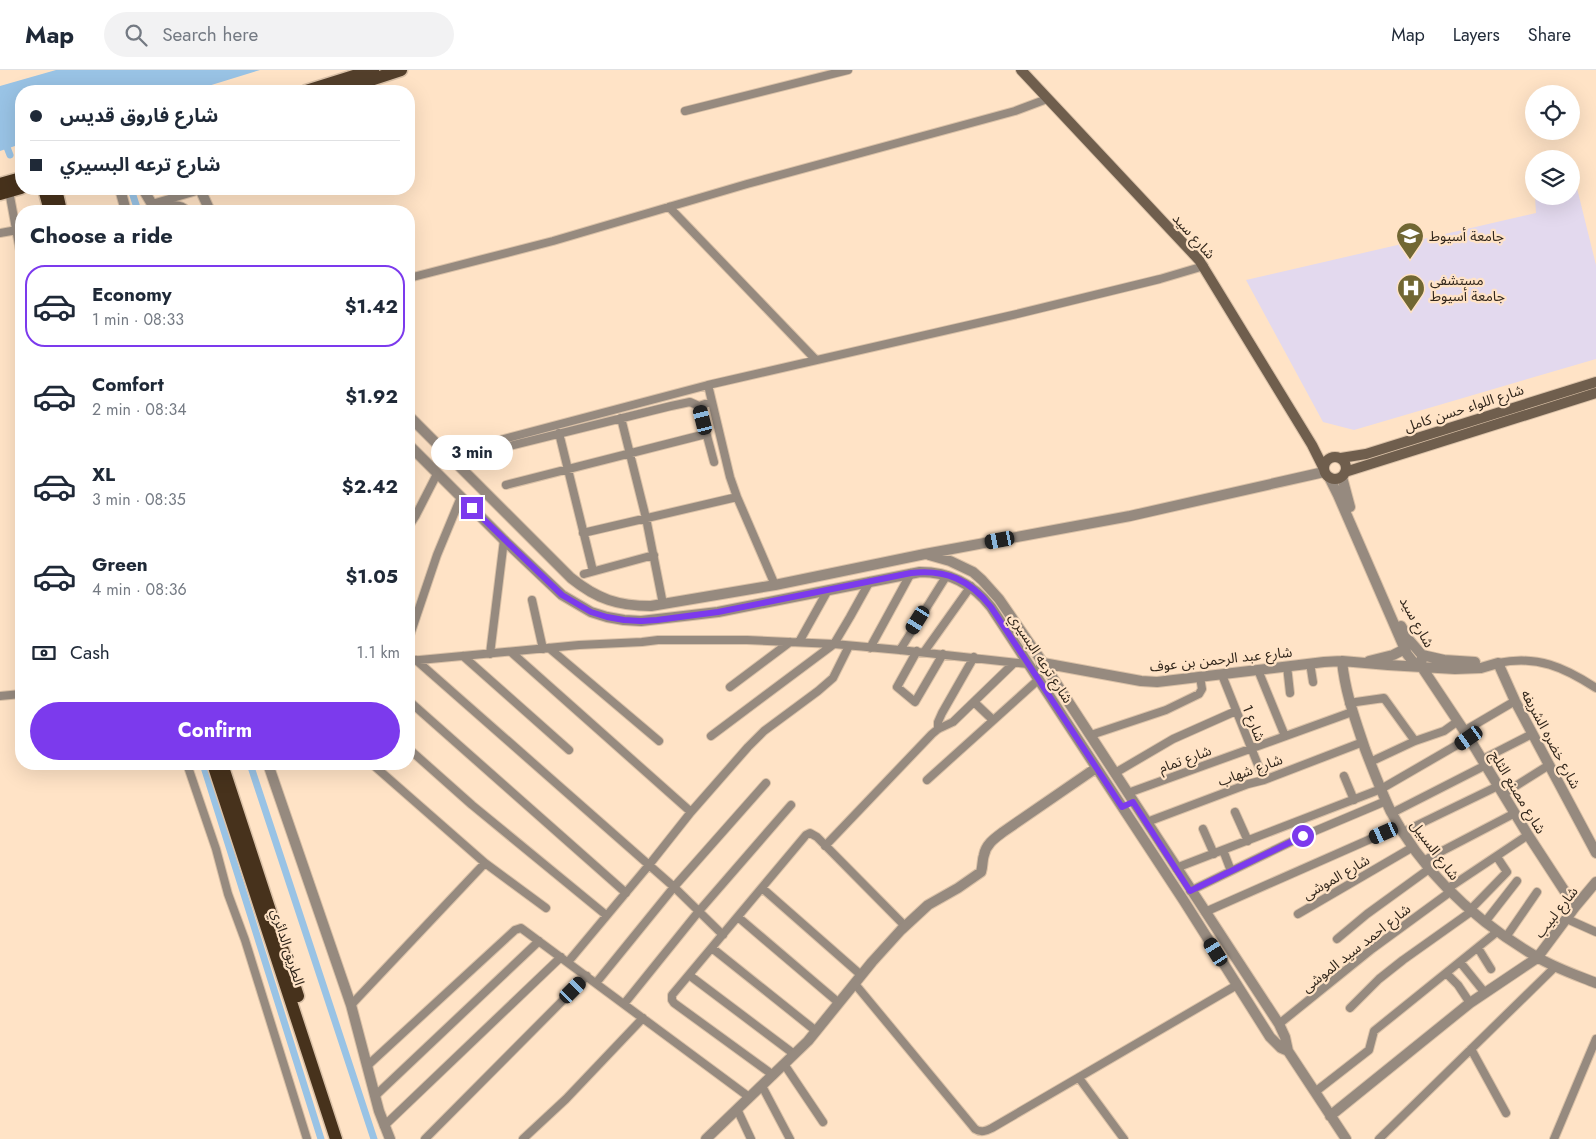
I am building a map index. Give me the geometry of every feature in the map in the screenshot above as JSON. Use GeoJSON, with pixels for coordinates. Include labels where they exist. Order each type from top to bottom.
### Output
{"type":"FeatureCollection","features":[{"type":"Feature","properties":{"kind":"highway","name":"الطريق الدائري"},"geometry":{"type":"LineString","coordinates":[[215,770],[336,1139]]}},
{"type":"Feature","properties":{"kind":"highway","name":"الطريق الدائري"},"geometry":{"type":"LineString","coordinates":[[224,770],[344,1139]]}},
{"type":"Feature","properties":{"kind":"main road"},"geometry":{"type":"LineString","coordinates":[[325,85],[373,70]]}},
{"type":"Feature","properties":{"kind":"main road"},"geometry":{"type":"LineString","coordinates":[[355,85],[401,70]]}},
{"type":"Feature","properties":{"kind":"main road","name":"شارع سيد"},"geometry":{"type":"LineString","coordinates":[[1021,70],[1201,263],[1312,445],[1326,473]]}},
{"type":"Feature","properties":{"kind":"main road","name":"شارع اللواء حسن كامل"},"geometry":{"type":"LineString","coordinates":[[1337,458],[1366,454],[1596,382]]}},
{"type":"Feature","properties":{"kind":"main road"},"geometry":{"type":"LineString","coordinates":[[1562,392],[1567,403]]}},
{"type":"Feature","properties":{"kind":"main road","name":"شارع اللواء حسن كامل"},"geometry":{"type":"LineString","coordinates":[[1344,474],[1596,394]]}},
{"type":"Feature","properties":{"kind":"main road"},"geometry":{"type":"LineString","coordinates":[[1312,445],[1337,458],[1345,464],[1344,474],[1336,479],[1326,473],[1325,462],[1337,458]]}},
{"type":"Feature","properties":{"kind":"street"},"geometry":{"type":"LineString","coordinates":[[685,111],[848,70]]}},
{"type":"Feature","properties":{"kind":"street"},"geometry":{"type":"LineString","coordinates":[[415,276],[553,241],[1015,111],[1047,99]]}},
{"type":"Feature","properties":{"kind":"street"},"geometry":{"type":"LineString","coordinates":[[8,189],[15,221]]}},
{"type":"Feature","properties":{"kind":"street"},"geometry":{"type":"LineString","coordinates":[[163,205],[186,195]]}},
{"type":"Feature","properties":{"kind":"street"},"geometry":{"type":"LineString","coordinates":[[669,207],[816,360]]}},
{"type":"Feature","properties":{"kind":"street"},"geometry":{"type":"LineString","coordinates":[[0,233],[15,230]]}},
{"type":"Feature","properties":{"kind":"street"},"geometry":{"type":"LineString","coordinates":[[447,454],[708,384],[1160,279],[1201,263]]}},
{"type":"Feature","properties":{"kind":"street"},"geometry":{"type":"LineString","coordinates":[[708,384],[736,497],[774,585]]}},
{"type":"Feature","properties":{"kind":"street"},"geometry":{"type":"LineString","coordinates":[[497,449],[688,402],[699,406],[711,402]]}},
{"type":"Feature","properties":{"kind":"street"},"geometry":{"type":"LineString","coordinates":[[699,406],[714,462]]}},
{"type":"Feature","properties":{"kind":"street"},"geometry":{"type":"LineString","coordinates":[[621,418],[646,518],[663,604]]}},
{"type":"Feature","properties":{"kind":"street"},"geometry":{"type":"LineString","coordinates":[[415,422],[571,578],[600,598],[634,606],[651,606],[774,585],[925,554],[1130,516],[1326,473]]}},
{"type":"Feature","properties":{"kind":"street"},"geometry":{"type":"LineString","coordinates":[[559,433],[593,571]]}},
{"type":"Feature","properties":{"kind":"street"},"geometry":{"type":"LineString","coordinates":[[506,484],[706,434]]}},
{"type":"Feature","properties":{"kind":"street","name":"شارع ترعه البسيري"},"geometry":{"type":"LineString","coordinates":[[415,451],[562,595],[591,612],[607,617],[641,621],[718,612],[911,573],[929,572],[947,575],[971,586],[991,607],[1270,1037],[1275,1043],[1288,1051]]}},
{"type":"Feature","properties":{"kind":"street","name":"شارع سيد"},"geometry":{"type":"LineString","coordinates":[[1326,473],[1338,495],[1405,650],[1411,661],[1421,661],[1400,625],[1349,505],[1344,474]]}},
{"type":"Feature","properties":{"kind":"street"},"geometry":{"type":"LineString","coordinates":[[415,517],[437,474]]}},
{"type":"Feature","properties":{"kind":"street"},"geometry":{"type":"LineString","coordinates":[[415,620],[437,555],[461,497]]}},
{"type":"Feature","properties":{"kind":"street"},"geometry":{"type":"LineString","coordinates":[[584,533],[736,497]]}},
{"type":"Feature","properties":{"kind":"street"},"geometry":{"type":"LineString","coordinates":[[490,654],[504,540]]}},
{"type":"Feature","properties":{"kind":"street","name":"شارع ترعه البسيري"},"geometry":{"type":"LineString","coordinates":[[925,554],[962,566],[982,580],[999,599],[1091,735],[1190,891],[1279,1024],[1288,1051],[1346,1139]]}},
{"type":"Feature","properties":{"kind":"street"},"geometry":{"type":"LineString","coordinates":[[584,574],[654,555]]}},
{"type":"Feature","properties":{"kind":"street"},"geometry":{"type":"LineString","coordinates":[[870,648],[911,573]]}},
{"type":"Feature","properties":{"kind":"street"},"geometry":{"type":"LineString","coordinates":[[900,650],[947,575]]}},
{"type":"Feature","properties":{"kind":"street"},"geometry":{"type":"LineString","coordinates":[[711,736],[834,644],[870,581]]}},
{"type":"Feature","properties":{"kind":"street"},"geometry":{"type":"LineString","coordinates":[[943,654],[916,702],[897,687],[921,651],[971,586]]}},
{"type":"Feature","properties":{"kind":"street"},"geometry":{"type":"LineString","coordinates":[[799,642],[828,590]]}},
{"type":"Feature","properties":{"kind":"street"},"geometry":{"type":"LineString","coordinates":[[532,600],[546,648],[659,741]]}},
{"type":"Feature","properties":{"kind":"street"},"geometry":{"type":"LineString","coordinates":[[415,660],[658,640],[834,644],[974,657],[1030,667],[1043,663]]}},
{"type":"Feature","properties":{"kind":"street"},"geometry":{"type":"LineString","coordinates":[[730,687],[790,642]]}},
{"type":"Feature","properties":{"kind":"street"},"geometry":{"type":"LineString","coordinates":[[384,1126],[564,960],[626,893],[748,747],[764,731],[829,682],[835,675],[849,646]]}},
{"type":"Feature","properties":{"kind":"street","name":"شارع عبد الرحمن بن عوف"},"geometry":{"type":"LineString","coordinates":[[1356,662],[1393,655],[1405,650]]}},
{"type":"Feature","properties":{"kind":"street"},"geometry":{"type":"LineString","coordinates":[[511,652],[692,812]]}},
{"type":"Feature","properties":{"kind":"street"},"geometry":{"type":"LineString","coordinates":[[463,656],[569,750]]}},
{"type":"Feature","properties":{"kind":"street"},"geometry":{"type":"LineString","coordinates":[[938,730],[938,722],[942,713],[974,657]]}},
{"type":"Feature","properties":{"kind":"street"},"geometry":{"type":"LineString","coordinates":[[1498,663],[1526,660],[1548,664],[1563,669],[1596,688]]}},
{"type":"Feature","properties":{"kind":"street","name":"شارع عبد الرحمن بن عوف"},"geometry":{"type":"LineString","coordinates":[[1043,663],[1149,682],[1342,661],[1388,665],[1421,661],[1472,669],[1498,663]]}},
{"type":"Feature","properties":{"kind":"street","name":"شارع السبيل"},"geometry":{"type":"LineString","coordinates":[[1342,661],[1345,686],[1351,707],[1386,802],[1401,829],[1426,865],[1448,891],[1502,934],[1555,967],[1596,983]]}},
{"type":"Feature","properties":{"kind":"street","name":"شارع مصنع الثلج"},"geometry":{"type":"LineString","coordinates":[[1421,661],[1528,835],[1575,907]]}},
{"type":"Feature","properties":{"kind":"street"},"geometry":{"type":"LineString","coordinates":[[415,663],[674,887],[723,935]]}},
{"type":"Feature","properties":{"kind":"street"},"geometry":{"type":"LineString","coordinates":[[825,846],[938,730],[953,722],[1014,663]]}},
{"type":"Feature","properties":{"kind":"street"},"geometry":{"type":"LineString","coordinates":[[1310,663],[1313,682]]}},
{"type":"Feature","properties":{"kind":"street","name":"شارع خضره الشريفه"},"geometry":{"type":"LineString","coordinates":[[1498,663],[1532,734],[1596,853]]}},
{"type":"Feature","properties":{"kind":"street"},"geometry":{"type":"LineString","coordinates":[[1287,666],[1290,693]]}},
{"type":"Feature","properties":{"kind":"street"},"geometry":{"type":"LineString","coordinates":[[1258,670],[1285,736]]}},
{"type":"Feature","properties":{"kind":"street","name":"شارع 1"},"geometry":{"type":"LineString","coordinates":[[1222,675],[1264,780]]}},
{"type":"Feature","properties":{"kind":"street"},"geometry":{"type":"LineString","coordinates":[[1091,735],[1166,710],[1199,694],[1202,691],[1200,677]]}},
{"type":"Feature","properties":{"kind":"street"},"geometry":{"type":"LineString","coordinates":[[927,780],[1038,680]]}},
{"type":"Feature","properties":{"kind":"street"},"geometry":{"type":"LineString","coordinates":[[0,696],[15,695]]}},
{"type":"Feature","properties":{"kind":"street","name":"شارع تمام"},"geometry":{"type":"LineString","coordinates":[[1131,797],[1250,748],[1285,736],[1351,707],[1384,698],[1415,741]]}},
{"type":"Feature","properties":{"kind":"street"},"geometry":{"type":"LineString","coordinates":[[1176,868],[1381,789],[1515,701]]}},
{"type":"Feature","properties":{"kind":"street"},"geometry":{"type":"LineString","coordinates":[[974,702],[993,720]]}},
{"type":"Feature","properties":{"kind":"street"},"geometry":{"type":"LineString","coordinates":[[415,706],[626,893]]}},
{"type":"Feature","properties":{"kind":"street"},"geometry":{"type":"LineString","coordinates":[[1115,772],[1173,739],[1236,711]]}},
{"type":"Feature","properties":{"kind":"street"},"geometry":{"type":"LineString","coordinates":[[1370,762],[1444,730],[1458,721]]}},
{"type":"Feature","properties":{"kind":"street"},"geometry":{"type":"LineString","coordinates":[[1392,813],[1532,734]]}},
{"type":"Feature","properties":{"kind":"street","name":"شارع شهاب"},"geometry":{"type":"LineString","coordinates":[[1147,822],[1363,742]]}},
{"type":"Feature","properties":{"kind":"street"},"geometry":{"type":"LineString","coordinates":[[415,754],[472,805],[606,915]]}},
{"type":"Feature","properties":{"kind":"street"},"geometry":{"type":"LineString","coordinates":[[1205,912],[1401,829],[1501,790],[1549,765]]}},
{"type":"Feature","properties":{"kind":"street"},"geometry":{"type":"LineString","coordinates":[[706,1139],[717,1134],[737,1109],[816,1031],[905,926],[928,905],[981,872],[986,849],[991,842],[1096,768]]}},
{"type":"Feature","properties":{"kind":"street"},"geometry":{"type":"LineString","coordinates":[[189,770],[216,849],[228,894],[245,940],[307,1139]]}},
{"type":"Feature","properties":{"kind":"street"},"geometry":{"type":"LineString","coordinates":[[270,770],[351,1005],[375,1096],[390,1139]]}},
{"type":"Feature","properties":{"kind":"street"},"geometry":{"type":"LineString","coordinates":[[379,770],[485,863],[546,908]]}},
{"type":"Feature","properties":{"kind":"street"},"geometry":{"type":"LineString","coordinates":[[1344,776],[1354,800]]}},
{"type":"Feature","properties":{"kind":"street"},"geometry":{"type":"LineString","coordinates":[[596,983],[674,887],[766,784]]}},
{"type":"Feature","properties":{"kind":"street"},"geometry":{"type":"LineString","coordinates":[[1122,807],[1131,797]]}},
{"type":"Feature","properties":{"kind":"street"},"geometry":{"type":"LineString","coordinates":[[1190,891],[1303,836],[1386,802]]}},
{"type":"Feature","properties":{"kind":"street"},"geometry":{"type":"LineString","coordinates":[[624,1004],[699,911],[791,805]]}},
{"type":"Feature","properties":{"kind":"street"},"geometry":{"type":"LineString","coordinates":[[1235,812],[1248,841]]}},
{"type":"Feature","properties":{"kind":"street"},"geometry":{"type":"LineString","coordinates":[[1337,939],[1426,865],[1515,813]]}},
{"type":"Feature","properties":{"kind":"street"},"geometry":{"type":"LineString","coordinates":[[1203,829],[1214,854]]}},
{"type":"Feature","properties":{"kind":"street"},"geometry":{"type":"LineString","coordinates":[[773,1075],[674,1003],[672,995],[806,835],[810,833],[814,835],[905,926]]}},
{"type":"Feature","properties":{"kind":"street","name":"شارع احمد سيد الموشى"},"geometry":{"type":"LineString","coordinates":[[1279,1024],[1448,891],[1528,835]]}},
{"type":"Feature","properties":{"kind":"street","name":"شارع الموشى"},"geometry":{"type":"LineString","coordinates":[[1298,914],[1413,847]]}},
{"type":"Feature","properties":{"kind":"street"},"geometry":{"type":"LineString","coordinates":[[1223,850],[1231,871]]}},
{"type":"Feature","properties":{"kind":"street"},"geometry":{"type":"LineString","coordinates":[[1350,1008],[1397,964],[1471,911],[1508,872],[1497,857]]}},
{"type":"Feature","properties":{"kind":"street"},"geometry":{"type":"LineString","coordinates":[[351,1005],[485,863]]}},
{"type":"Feature","properties":{"kind":"street"},"geometry":{"type":"LineString","coordinates":[[1485,922],[1517,881]]}},
{"type":"Feature","properties":{"kind":"street","name":"شارع لبيب"},"geometry":{"type":"LineString","coordinates":[[1538,958],[1575,907],[1595,885]]}},
{"type":"Feature","properties":{"kind":"street"},"geometry":{"type":"LineString","coordinates":[[762,888],[858,980],[975,1129],[979,1131],[992,1128],[1238,985]]}},
{"type":"Feature","properties":{"kind":"street"},"geometry":{"type":"LineString","coordinates":[[1315,1092],[1369,1050],[1374,1031],[1478,948],[1502,934],[1537,892]]}},
{"type":"Feature","properties":{"kind":"street"},"geometry":{"type":"LineString","coordinates":[[738,917],[839,1003]]}},
{"type":"Feature","properties":{"kind":"street"},"geometry":{"type":"LineString","coordinates":[[1567,918],[1596,932]]}},
{"type":"Feature","properties":{"kind":"street"},"geometry":{"type":"LineString","coordinates":[[367,1066],[515,930],[521,928],[749,1097]]}},
{"type":"Feature","properties":{"kind":"street"},"geometry":{"type":"LineString","coordinates":[[375,1096],[539,941]]}},
{"type":"Feature","properties":{"kind":"street"},"geometry":{"type":"LineString","coordinates":[[712,948],[816,1031]]}},
{"type":"Feature","properties":{"kind":"street"},"geometry":{"type":"LineString","coordinates":[[1478,948],[1491,969]]}},
{"type":"Feature","properties":{"kind":"street"},"geometry":{"type":"LineString","coordinates":[[1330,1116],[1470,1003],[1538,958]]}},
{"type":"Feature","properties":{"kind":"street"},"geometry":{"type":"LineString","coordinates":[[1460,962],[1485,993]]}},
{"type":"Feature","properties":{"kind":"street"},"geometry":{"type":"LineString","coordinates":[[1379,1139],[1555,967]]}},
{"type":"Feature","properties":{"kind":"street"},"geometry":{"type":"LineString","coordinates":[[1446,973],[1458,985],[1470,1003]]}},
{"type":"Feature","properties":{"kind":"street"},"geometry":{"type":"LineString","coordinates":[[689,975],[794,1054]]}},
{"type":"Feature","properties":{"kind":"street"},"geometry":{"type":"LineString","coordinates":[[425,1139],[587,976]]}},
{"type":"Feature","properties":{"kind":"street"},"geometry":{"type":"LineString","coordinates":[[523,1139],[566,1099],[643,1018]]}},
{"type":"Feature","properties":{"kind":"street"},"geometry":{"type":"LineString","coordinates":[[1554,1139],[1596,1039]]}},
{"type":"Feature","properties":{"kind":"street"},"geometry":{"type":"LineString","coordinates":[[1471,1049],[1506,1113]]}},
{"type":"Feature","properties":{"kind":"street"},"geometry":{"type":"LineString","coordinates":[[784,1064],[823,1122]]}},
{"type":"Feature","properties":{"kind":"street"},"geometry":{"type":"LineString","coordinates":[[1079,1078],[1124,1139]]}},
{"type":"Feature","properties":{"kind":"street"},"geometry":{"type":"LineString","coordinates":[[762,1086],[790,1139]]}},
{"type":"Feature","properties":{"kind":"street"},"geometry":{"type":"LineString","coordinates":[[737,1109],[751,1139]]}},
{"type":"Feature","properties":{"kind":"shaded area"},"geometry":{"type":"Polygon","coordinates":[[[1580,200],[1596,265],[1596,359],[1354,430],[1323,422],[1246,280],[1536,213],[1536,205],[1580,205],[1580,200]]]}},
{"type":"Feature","properties":{"kind":"water"},"geometry":{"type":"Polygon","coordinates":[[[56,70],[260,70],[211,85],[15,85],[15,146],[0,151],[0,86],[56,70]]]}},
{"type":"Feature","properties":{"kind":"waterway"},"geometry":{"type":"LineString","coordinates":[[0,129],[10,155]]}},
{"type":"Feature","properties":{"kind":"waterway"},"geometry":{"type":"LineString","coordinates":[[133,195],[136,205]]}},
{"type":"Feature","properties":{"kind":"waterway"},"geometry":{"type":"LineString","coordinates":[[205,770],[321,1139]]}},
{"type":"Feature","properties":{"kind":"waterway"},"geometry":{"type":"LineString","coordinates":[[252,770],[374,1139]]}},
{"type":"Feature","properties":{"kind":"place","name":"جامعة أسيوط"},"geometry":{"type":"Point","coordinates":[1410,260]}},
{"type":"Feature","properties":{"kind":"place","name":"مستشفی جامعة أسيوط"},"geometry":{"type":"Point","coordinates":[1411,312]}},
{"type":"Feature","properties":{"kind":"route"},"geometry":{"type":"LineString","coordinates":[[472,508],[562,595],[591,612],[624,620],[657,620],[718,612],[911,573],[938,573],[955,578],[971,586],[991,607],[1122,807],[1133,802],[1190,891],[1303,836]]}}]}
